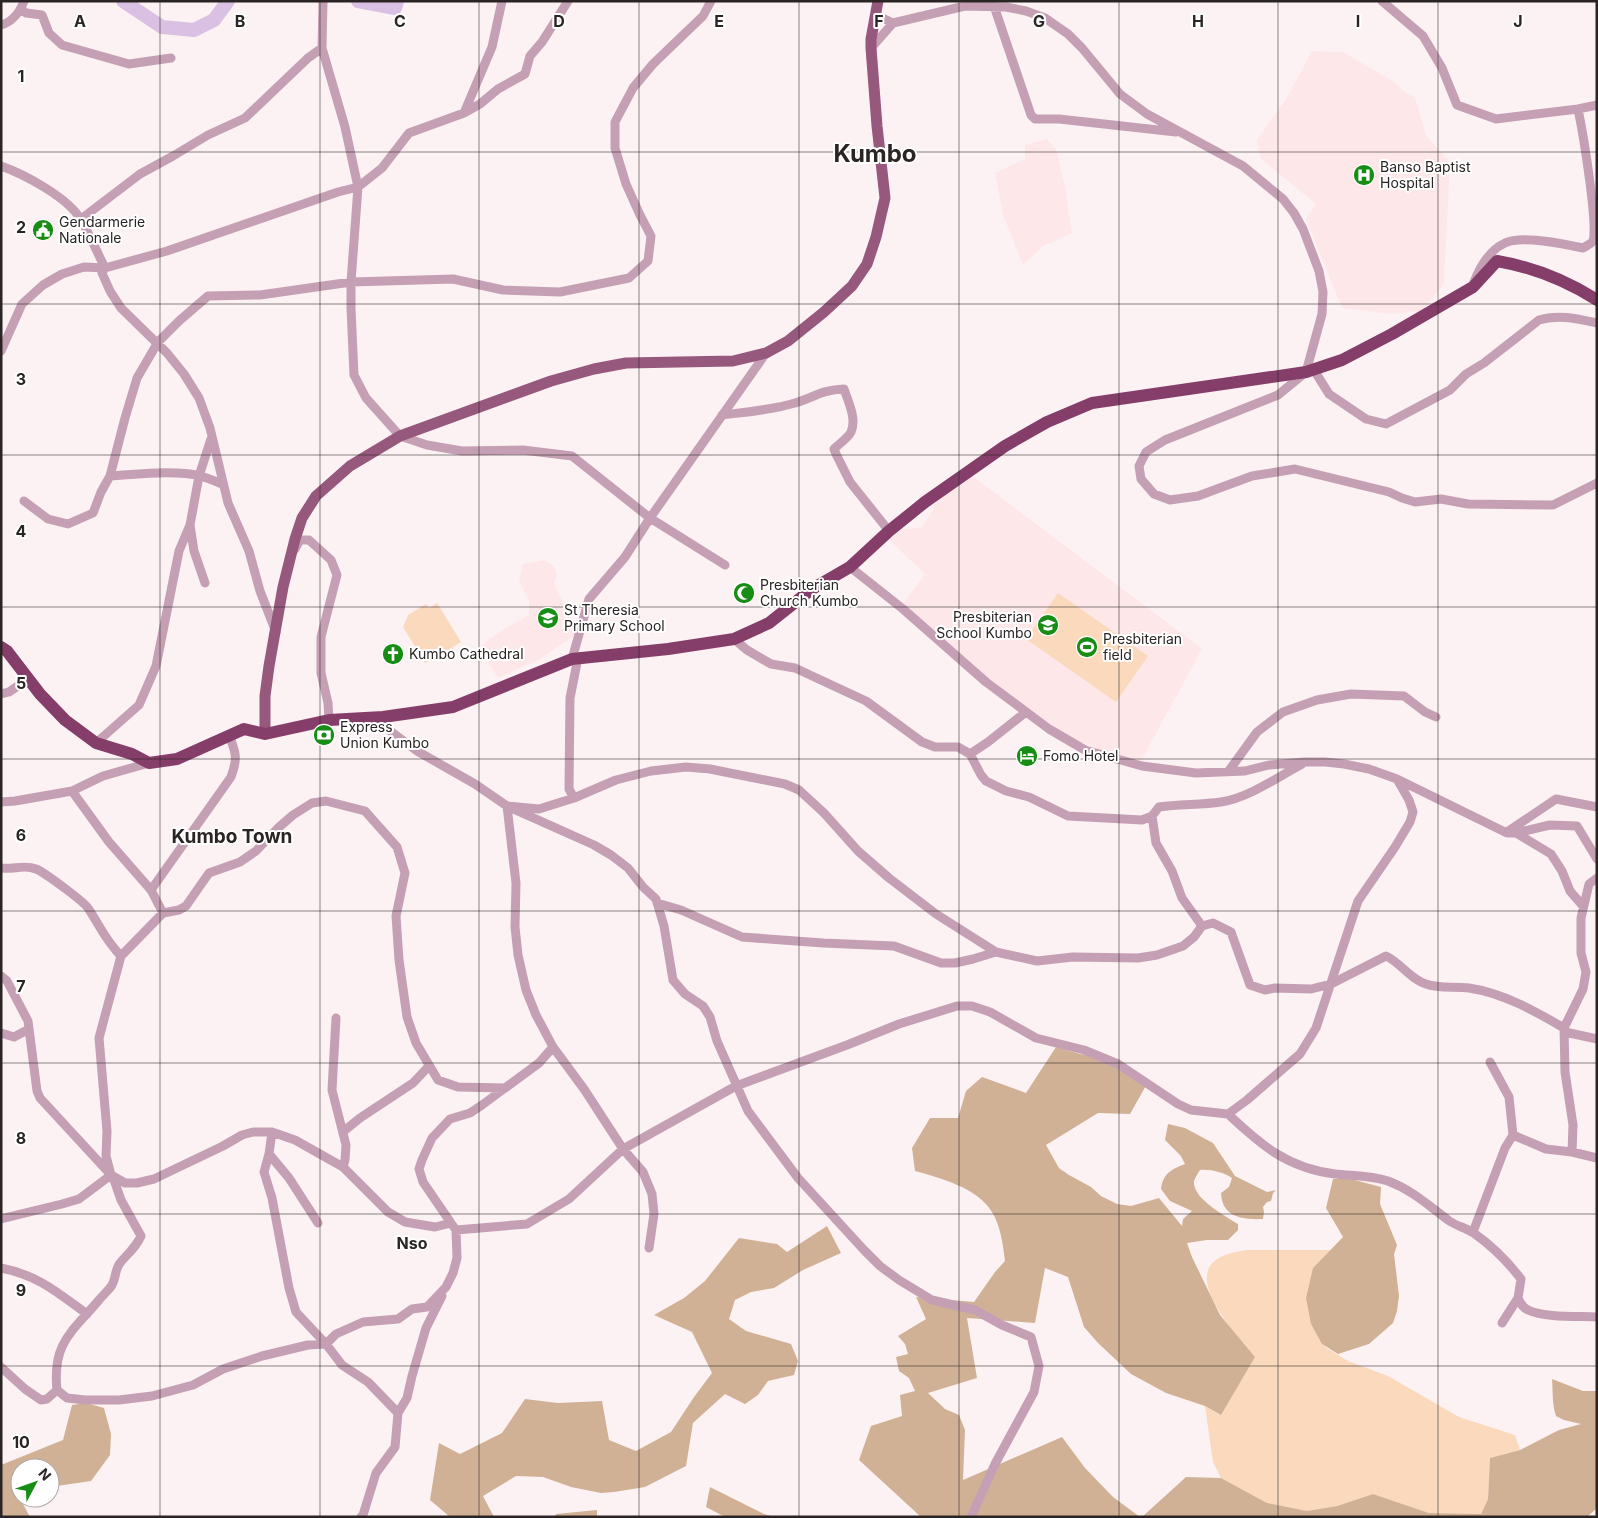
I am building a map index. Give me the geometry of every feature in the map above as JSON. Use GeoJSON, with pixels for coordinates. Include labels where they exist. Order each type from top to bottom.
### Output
{"type":"FeatureCollection","features":[{"type":"Feature","properties":{"kind":"highway"},"geometry":{"type":"LineString","coordinates":[[1,647],[65,720],[96,743],[132,754],[149,763],[177,759],[244,728],[265,734],[329,720],[383,717],[453,707],[575,659],[668,649],[734,639],[769,623],[812,589],[850,567],[889,531],[925,502],[1006,446],[1047,422],[1092,403],[1310,371],[1350,356],[1473,287],[1497,261],[1527,267],[1555,278],[1597,300]]}},
{"type":"Feature","properties":{"kind":"main road"},"geometry":{"type":"LineString","coordinates":[[265,734],[265,696],[283,587],[295,539],[302,518],[316,496],[350,466],[400,436],[551,380],[626,363],[733,362],[766,354],[788,341],[852,286],[867,264],[876,238],[884,204],[885,191],[877,126],[871,48],[878,1]]}},
{"type":"Feature","properties":{"kind":"street"},"geometry":{"type":"LineString","coordinates":[[323,1],[322,48],[345,127],[358,187],[351,282],[354,375],[366,398],[400,436],[427,445],[462,451],[523,450],[572,456],[650,518],[724,565]]}},
{"type":"Feature","properties":{"kind":"street"},"geometry":{"type":"LineString","coordinates":[[464,113],[492,47],[502,1]]}},
{"type":"Feature","properties":{"kind":"street"},"geometry":{"type":"LineString","coordinates":[[1,351],[22,304],[42,285],[62,274],[84,267],[106,268],[167,250],[338,192],[358,187],[382,168],[409,132],[464,113],[480,104],[498,89],[525,74],[530,56],[542,42],[568,1]]}},
{"type":"Feature","properties":{"kind":"street"},"geometry":{"type":"LineString","coordinates":[[24,501],[48,519],[68,524],[93,513],[110,476],[115,452],[137,378],[158,342],[208,296],[260,295],[351,282],[453,279],[504,290],[560,292],[629,278],[648,262],[651,236],[626,184],[615,148],[615,122],[633,88],[653,64],[703,16],[711,1]]}},
{"type":"Feature","properties":{"kind":"street"},"geometry":{"type":"LineString","coordinates":[[1382,1],[1423,36],[1442,68],[1457,105],[1496,119],[1597,105]]}},
{"type":"Feature","properties":{"kind":"street"},"geometry":{"type":"LineString","coordinates":[[1,25],[8,23],[22,5],[26,13],[42,15],[49,33],[62,45],[130,64],[171,58]]}},
{"type":"Feature","properties":{"kind":"street"},"geometry":{"type":"LineString","coordinates":[[871,48],[893,23],[965,6],[994,6],[1026,11],[1045,18],[1068,34],[1082,48],[1120,94],[1147,114],[1243,166],[1283,199],[1294,213],[1303,229],[1319,271],[1323,292],[1322,314],[1310,371],[1278,395],[1165,440],[1146,452],[1139,466],[1141,479],[1154,494],[1170,500],[1198,496],[1252,476],[1295,469],[1390,492],[1415,502],[1441,499],[1468,504],[1554,505],[1597,483]]}},
{"type":"Feature","properties":{"kind":"street"},"geometry":{"type":"LineString","coordinates":[[994,6],[1035,119],[1059,119],[1180,132]]}},
{"type":"Feature","properties":{"kind":"street"},"geometry":{"type":"LineString","coordinates":[[876,14],[893,23]]}},
{"type":"Feature","properties":{"kind":"street"},"geometry":{"type":"LineString","coordinates":[[81,219],[140,174],[208,135],[245,118],[308,58],[322,48]]}},
{"type":"Feature","properties":{"kind":"street"},"geometry":{"type":"LineString","coordinates":[[1473,287],[1480,267],[1492,251],[1506,242],[1522,240],[1583,248],[1592,242],[1597,231],[1595,185],[1578,109]]}},
{"type":"Feature","properties":{"kind":"street"},"geometry":{"type":"LineString","coordinates":[[1,166],[14,170],[44,187],[64,202],[81,219],[106,268]]}},
{"type":"Feature","properties":{"kind":"street"},"geometry":{"type":"LineString","coordinates":[[106,268],[102,273],[121,308],[158,342],[184,374],[199,398],[212,437],[228,503],[249,552],[260,591],[276,632]]}},
{"type":"Feature","properties":{"kind":"street"},"geometry":{"type":"LineString","coordinates":[[1310,371],[1329,394],[1366,419],[1386,424],[1450,390],[1466,374],[1484,363],[1540,320],[1550,317],[1578,319],[1597,323]]}},
{"type":"Feature","properties":{"kind":"street"},"geometry":{"type":"LineString","coordinates":[[574,798],[569,789],[570,698],[575,659],[589,599],[625,557],[650,518],[766,354]]}},
{"type":"Feature","properties":{"kind":"street"},"geometry":{"type":"LineString","coordinates":[[722,415],[795,403],[820,392],[844,389],[850,406],[851,432],[834,449],[850,482],[889,531]]}},
{"type":"Feature","properties":{"kind":"street"},"geometry":{"type":"LineString","coordinates":[[96,743],[139,705],[156,666],[179,551],[190,525],[199,476],[212,437]]}},
{"type":"Feature","properties":{"kind":"street"},"geometry":{"type":"LineString","coordinates":[[110,476],[139,474],[199,476],[222,484]]}},
{"type":"Feature","properties":{"kind":"street"},"geometry":{"type":"LineString","coordinates":[[190,525],[194,551],[205,583]]}},
{"type":"Feature","properties":{"kind":"street"},"geometry":{"type":"LineString","coordinates":[[291,558],[300,540],[309,540],[332,560],[337,575],[321,637],[321,673],[329,720]]}},
{"type":"Feature","properties":{"kind":"street"},"geometry":{"type":"LineString","coordinates":[[850,567],[903,609],[986,682],[1049,729],[1085,750],[1142,766],[1196,773],[1245,771],[1269,765],[1304,762],[1325,762],[1370,769],[1397,779],[1551,854],[1562,871],[1570,891],[1583,906]]}},
{"type":"Feature","properties":{"kind":"street"},"geometry":{"type":"LineString","coordinates":[[734,639],[747,650],[771,664],[795,668],[866,701],[922,742],[936,747],[958,747],[970,754],[986,781],[1006,791],[1029,797],[1068,816],[1128,821],[1142,820],[1152,816],[1159,807],[1177,804],[1222,802],[1233,799],[1271,781],[1304,762]]}},
{"type":"Feature","properties":{"kind":"street"},"geometry":{"type":"LineString","coordinates":[[1,694],[10,692],[28,679]]}},
{"type":"Feature","properties":{"kind":"street"},"geometry":{"type":"LineString","coordinates":[[1228,772],[1257,732],[1283,712],[1317,700],[1352,694],[1404,696],[1425,712],[1436,717]]}},
{"type":"Feature","properties":{"kind":"street"},"geometry":{"type":"LineString","coordinates":[[970,754],[1026,712]]}},
{"type":"Feature","properties":{"kind":"street"},"geometry":{"type":"LineString","coordinates":[[383,717],[389,730],[417,751],[475,784],[507,806],[594,845],[628,868],[656,900],[664,926],[673,980],[685,994],[703,1006],[710,1017],[717,1041],[748,1111],[798,1178],[880,1266],[899,1280],[932,1300],[975,1310],[1002,1325],[1031,1337],[1039,1366],[1034,1392],[994,1464],[971,1517]]}},
{"type":"Feature","properties":{"kind":"street"},"geometry":{"type":"LineString","coordinates":[[151,890],[231,777],[236,761],[236,753],[230,735]]}},
{"type":"Feature","properties":{"kind":"street"},"geometry":{"type":"LineString","coordinates":[[1,802],[72,791],[103,776],[149,763]]}},
{"type":"Feature","properties":{"kind":"street"},"geometry":{"type":"LineString","coordinates":[[507,806],[539,809],[574,798],[616,780],[651,771],[686,767],[710,769],[785,784],[799,790],[813,802],[858,851],[889,878],[936,914],[996,952],[1037,961],[1073,957],[1138,958],[1157,956],[1183,946],[1194,937],[1202,926],[1213,923],[1231,932],[1250,985],[1265,990],[1275,988],[1311,989],[1330,984],[1386,956],[1413,977],[1427,985],[1470,988],[1496,996],[1526,1006],[1564,1028],[1565,1032],[1597,1039]]}},
{"type":"Feature","properties":{"kind":"street"},"geometry":{"type":"LineString","coordinates":[[1228,1114],[1300,1054],[1316,1028],[1358,901],[1410,822],[1412,812],[1410,800],[1397,779]]}},
{"type":"Feature","properties":{"kind":"street"},"geometry":{"type":"LineString","coordinates":[[72,791],[108,842],[151,890],[163,912]]}},
{"type":"Feature","properties":{"kind":"street"},"geometry":{"type":"LineString","coordinates":[[1511,833],[1556,799],[1597,807]]}},
{"type":"Feature","properties":{"kind":"street"},"geometry":{"type":"LineString","coordinates":[[446,1287],[427,1307],[412,1309],[398,1319],[363,1322],[336,1334],[326,1344],[308,1345],[262,1356],[223,1369],[192,1385],[152,1396],[119,1400],[85,1400],[67,1398],[57,1390],[57,1362],[69,1332],[112,1285],[119,1265],[136,1247],[141,1236],[121,1200],[106,1156],[107,1131],[99,1038],[121,956],[163,912],[179,910],[186,906],[209,873],[240,862],[256,852],[278,828],[312,804],[326,801],[365,811],[397,848],[404,873],[396,916],[399,960],[407,1017],[416,1043],[438,1080],[458,1086],[505,1088]]}},
{"type":"Feature","properties":{"kind":"street"},"geometry":{"type":"LineString","coordinates":[[507,806],[516,883],[515,928],[518,955],[526,990],[536,1015],[553,1047],[584,1089],[623,1148],[643,1172],[652,1194],[654,1214],[649,1248]]}},
{"type":"Feature","properties":{"kind":"street"},"geometry":{"type":"LineString","coordinates":[[1152,816],[1156,842],[1172,871],[1182,898],[1202,926]]}},
{"type":"Feature","properties":{"kind":"street"},"geometry":{"type":"LineString","coordinates":[[1511,833],[1550,825],[1577,826],[1597,859]]}},
{"type":"Feature","properties":{"kind":"street"},"geometry":{"type":"LineString","coordinates":[[1,868],[8,869],[24,866],[36,869],[57,883],[87,906],[110,944],[121,956]]}},
{"type":"Feature","properties":{"kind":"street"},"geometry":{"type":"LineString","coordinates":[[1572,1152],[1573,1124],[1565,1072],[1564,1028],[1583,989],[1586,972],[1581,953],[1581,918],[1589,884],[1597,878]]}},
{"type":"Feature","properties":{"kind":"street"},"geometry":{"type":"LineString","coordinates":[[657,903],[681,910],[742,937],[894,946],[941,963],[955,963],[996,952]]}},
{"type":"Feature","properties":{"kind":"street"},"geometry":{"type":"LineString","coordinates":[[1,976],[7,981],[28,1021],[37,1091],[40,1098],[112,1176],[131,1184],[154,1179],[242,1135],[253,1132],[272,1132],[295,1140],[343,1167],[388,1212],[406,1222],[435,1228],[527,1224],[569,1199],[623,1148],[736,1086],[899,1024],[957,1006],[972,1006],[990,1012],[1036,1038],[1084,1050],[1118,1064],[1178,1104],[1201,1112],[1228,1114],[1255,1139],[1298,1166],[1334,1174],[1375,1177],[1389,1181],[1419,1196],[1450,1222],[1473,1232],[1497,1252],[1521,1279],[1518,1298],[1502,1323]]}},
{"type":"Feature","properties":{"kind":"street"},"geometry":{"type":"LineString","coordinates":[[336,1018],[332,1090],[338,1117],[344,1131],[346,1145],[343,1167]]}},
{"type":"Feature","properties":{"kind":"street"},"geometry":{"type":"LineString","coordinates":[[1,1033],[14,1037],[29,1029]]}},
{"type":"Feature","properties":{"kind":"street"},"geometry":{"type":"LineString","coordinates":[[362,1516],[376,1472],[395,1448],[398,1414],[407,1398],[426,1328],[453,1273],[456,1258],[454,1227],[423,1182],[419,1169],[425,1151],[432,1138],[450,1119],[470,1113],[482,1106],[539,1064],[553,1047]]}},
{"type":"Feature","properties":{"kind":"street"},"geometry":{"type":"LineString","coordinates":[[1473,1232],[1505,1148],[1513,1134],[1509,1097],[1490,1062]]}},
{"type":"Feature","properties":{"kind":"street"},"geometry":{"type":"LineString","coordinates":[[344,1131],[360,1118],[413,1083],[429,1066]]}},
{"type":"Feature","properties":{"kind":"street"},"geometry":{"type":"LineString","coordinates":[[272,1132],[264,1172],[272,1198],[289,1288],[296,1312],[326,1344],[342,1365],[368,1382],[398,1414]]}},
{"type":"Feature","properties":{"kind":"street"},"geometry":{"type":"LineString","coordinates":[[1513,1134],[1546,1149],[1572,1152],[1597,1158]]}},
{"type":"Feature","properties":{"kind":"street"},"geometry":{"type":"LineString","coordinates":[[269,1154],[289,1178],[318,1223]]}},
{"type":"Feature","properties":{"kind":"street"},"geometry":{"type":"LineString","coordinates":[[1,1219],[79,1198],[112,1176]]}},
{"type":"Feature","properties":{"kind":"street"},"geometry":{"type":"LineString","coordinates":[[1,1268],[31,1276],[44,1282],[87,1314]]}},
{"type":"Feature","properties":{"kind":"street"},"geometry":{"type":"LineString","coordinates":[[1518,1298],[1527,1310],[1550,1315],[1597,1316]]}},
{"type":"Feature","properties":{"kind":"street"},"geometry":{"type":"LineString","coordinates":[[1,1367],[25,1389],[41,1400],[47,1399],[57,1390]]}},
{"type":"Feature","properties":{"kind":"shaded area","name":"Banso Baptist Hospital"},"geometry":{"type":"Polygon","coordinates":[[[1312,51],[1343,52],[1393,81],[1405,92],[1415,97],[1426,135],[1450,162],[1444,284],[1422,311],[1390,314],[1342,308],[1306,219],[1316,204],[1261,159],[1257,140],[1286,99],[1312,51]]]}},
{"type":"Feature","properties":{"kind":"shaded area"},"geometry":{"type":"Polygon","coordinates":[[[1047,139],[1056,149],[1065,187],[1072,233],[1043,246],[1023,265],[1003,215],[995,173],[1025,159],[1025,145],[1047,139]]]}},
{"type":"Feature","properties":{"kind":"shaded area","name":"Presbiterian School Kumbo"},"geometry":{"type":"Polygon","coordinates":[[[970,474],[1202,649],[1141,761],[1099,750],[1061,733],[1007,695],[947,646],[903,604],[925,574],[889,540],[900,530],[922,527],[933,510],[934,504],[970,474]]]}},
{"type":"Feature","properties":{"kind":"shaded area","name":"St Theresia Primary School"},"geometry":{"type":"Polygon","coordinates":[[[545,560],[553,566],[557,574],[554,584],[574,622],[575,635],[540,659],[498,678],[487,661],[481,646],[502,630],[529,615],[529,601],[519,581],[523,564],[545,560]]]}},
{"type":"Feature","properties":{"kind":"shaded area","name":"Presbiterian field"},"geometry":{"type":"Polygon","coordinates":[[[1058,593],[1148,656],[1116,702],[1026,639],[1058,593]]]}},
{"type":"Feature","properties":{"kind":"shaded area"},"geometry":{"type":"Polygon","coordinates":[[[437,603],[461,642],[425,663],[403,627],[408,615],[426,604],[429,608],[437,603]]]}},
{"type":"Feature","properties":{"kind":"shaded area"},"geometry":{"type":"Polygon","coordinates":[[[1056,1047],[1080,1054],[1120,1060],[1148,1082],[1130,1114],[1098,1113],[1046,1145],[1059,1168],[1091,1187],[1101,1196],[1117,1204],[1131,1206],[1159,1198],[1182,1226],[1183,1219],[1192,1211],[1170,1201],[1161,1189],[1168,1173],[1185,1164],[1181,1156],[1165,1140],[1168,1124],[1185,1128],[1213,1143],[1235,1176],[1267,1192],[1276,1190],[1271,1201],[1267,1202],[1263,1207],[1263,1219],[1248,1219],[1229,1212],[1222,1201],[1221,1193],[1229,1187],[1232,1178],[1216,1171],[1200,1170],[1194,1181],[1198,1194],[1210,1206],[1238,1224],[1238,1230],[1228,1240],[1207,1240],[1187,1243],[1220,1315],[1255,1357],[1221,1415],[1205,1406],[1166,1393],[1131,1374],[1098,1343],[1084,1327],[1068,1277],[1045,1268],[1035,1323],[967,1318],[977,1378],[928,1393],[945,1409],[959,1415],[965,1430],[963,1480],[1062,1437],[1085,1468],[1113,1497],[1140,1517],[921,1517],[859,1460],[871,1426],[902,1416],[900,1395],[915,1391],[909,1378],[899,1371],[896,1357],[908,1354],[905,1344],[898,1336],[926,1319],[916,1297],[974,1302],[1005,1261],[998,1224],[986,1204],[978,1196],[958,1185],[915,1171],[912,1148],[930,1118],[958,1118],[966,1091],[982,1077],[1026,1093],[1056,1047]]]}},
{"type":"Feature","properties":{"kind":"shaded area"},"geometry":{"type":"Polygon","coordinates":[[[1333,1179],[1351,1179],[1381,1187],[1380,1204],[1397,1245],[1394,1254],[1399,1296],[1393,1323],[1369,1344],[1338,1354],[1322,1344],[1311,1324],[1306,1298],[1313,1268],[1343,1237],[1326,1208],[1333,1179]]]}},
{"type":"Feature","properties":{"kind":"shaded area"},"geometry":{"type":"Polygon","coordinates":[[[827,1226],[841,1253],[803,1270],[774,1288],[751,1292],[735,1300],[729,1319],[746,1331],[791,1344],[798,1361],[794,1375],[768,1381],[758,1395],[745,1404],[725,1394],[693,1423],[686,1466],[645,1487],[601,1493],[571,1487],[543,1477],[516,1476],[483,1496],[494,1517],[450,1517],[430,1500],[439,1443],[460,1454],[502,1433],[525,1399],[558,1403],[602,1401],[609,1440],[636,1451],[671,1432],[712,1373],[692,1332],[654,1315],[684,1298],[705,1281],[739,1238],[777,1244],[787,1252],[827,1226]]]}},
{"type":"Feature","properties":{"kind":"shaded area"},"geometry":{"type":"Polygon","coordinates":[[[1245,1250],[1331,1250],[1313,1268],[1311,1324],[1325,1347],[1348,1361],[1388,1376],[1459,1417],[1515,1435],[1520,1450],[1490,1458],[1488,1499],[1481,1514],[1429,1513],[1373,1494],[1337,1506],[1307,1511],[1267,1503],[1221,1478],[1213,1462],[1205,1406],[1220,1415],[1255,1357],[1217,1308],[1210,1293],[1207,1279],[1209,1267],[1219,1258],[1245,1250]]]}},
{"type":"Feature","properties":{"kind":"shaded area"},"geometry":{"type":"Polygon","coordinates":[[[1552,1379],[1583,1391],[1597,1391],[1597,1508],[1587,1517],[1142,1517],[1186,1477],[1221,1478],[1267,1503],[1307,1511],[1337,1506],[1373,1494],[1429,1513],[1481,1514],[1488,1499],[1490,1458],[1520,1450],[1559,1430],[1581,1424],[1556,1416],[1552,1379]]]}},
{"type":"Feature","properties":{"kind":"shaded area"},"geometry":{"type":"Polygon","coordinates":[[[86,1403],[104,1408],[111,1434],[110,1455],[91,1481],[60,1486],[60,1458],[18,1458],[63,1440],[72,1405],[86,1403]]]}},
{"type":"Feature","properties":{"kind":"shaded area"},"geometry":{"type":"Polygon","coordinates":[[[10,1461],[10,1508],[25,1508],[30,1517],[1,1517],[1,1465],[10,1461]]]}},
{"type":"Feature","properties":{"kind":"shaded area"},"geometry":{"type":"Polygon","coordinates":[[[710,1487],[764,1514],[774,1517],[725,1517],[706,1507],[710,1487]]]}},
{"type":"Feature","properties":{"kind":"shaded area"},"geometry":{"type":"Polygon","coordinates":[[[597,1510],[597,1517],[555,1517],[556,1514],[597,1510]]]}},
{"type":"Feature","properties":{"kind":"waterway"},"geometry":{"type":"LineString","coordinates":[[123,1],[162,27],[194,30],[214,20],[228,1]]}},
{"type":"Feature","properties":{"kind":"waterway"},"geometry":{"type":"LineString","coordinates":[[358,1],[395,8],[397,1]]}},
{"type":"Feature","properties":{"kind":"place","name":"Banso Baptist Hospital"},"geometry":{"type":"Point","coordinates":[1364,175]}},
{"type":"Feature","properties":{"kind":"place","name":"Gendarmerie Nationale"},"geometry":{"type":"Point","coordinates":[43,230]}},
{"type":"Feature","properties":{"kind":"place","name":"Presbiterian Church Kumbo"},"geometry":{"type":"Point","coordinates":[744,593]}},
{"type":"Feature","properties":{"kind":"place","name":"St Theresia Primary School"},"geometry":{"type":"Point","coordinates":[548,618]}},
{"type":"Feature","properties":{"kind":"place","name":"Presbiterian School Kumbo"},"geometry":{"type":"Point","coordinates":[1048,625]}},
{"type":"Feature","properties":{"kind":"place","name":"Presbiterian field"},"geometry":{"type":"Point","coordinates":[1087,647]}},
{"type":"Feature","properties":{"kind":"place","name":"Kumbo Cathedral"},"geometry":{"type":"Point","coordinates":[393,654]}},
{"type":"Feature","properties":{"kind":"place","name":"Express Union Kumbo"},"geometry":{"type":"Point","coordinates":[324,735]}},
{"type":"Feature","properties":{"kind":"place","name":"Fomo Hotel"},"geometry":{"type":"Point","coordinates":[1027,756]}},
{"type":"Feature","properties":{"kind":"district","name":"Kumbo"},"geometry":{"type":"Point","coordinates":[875,154]}},
{"type":"Feature","properties":{"kind":"district","name":"Kumbo Town"},"geometry":{"type":"Point","coordinates":[232,836]}},
{"type":"Feature","properties":{"kind":"district","name":"Nso"},"geometry":{"type":"Point","coordinates":[412,1243]}}]}
